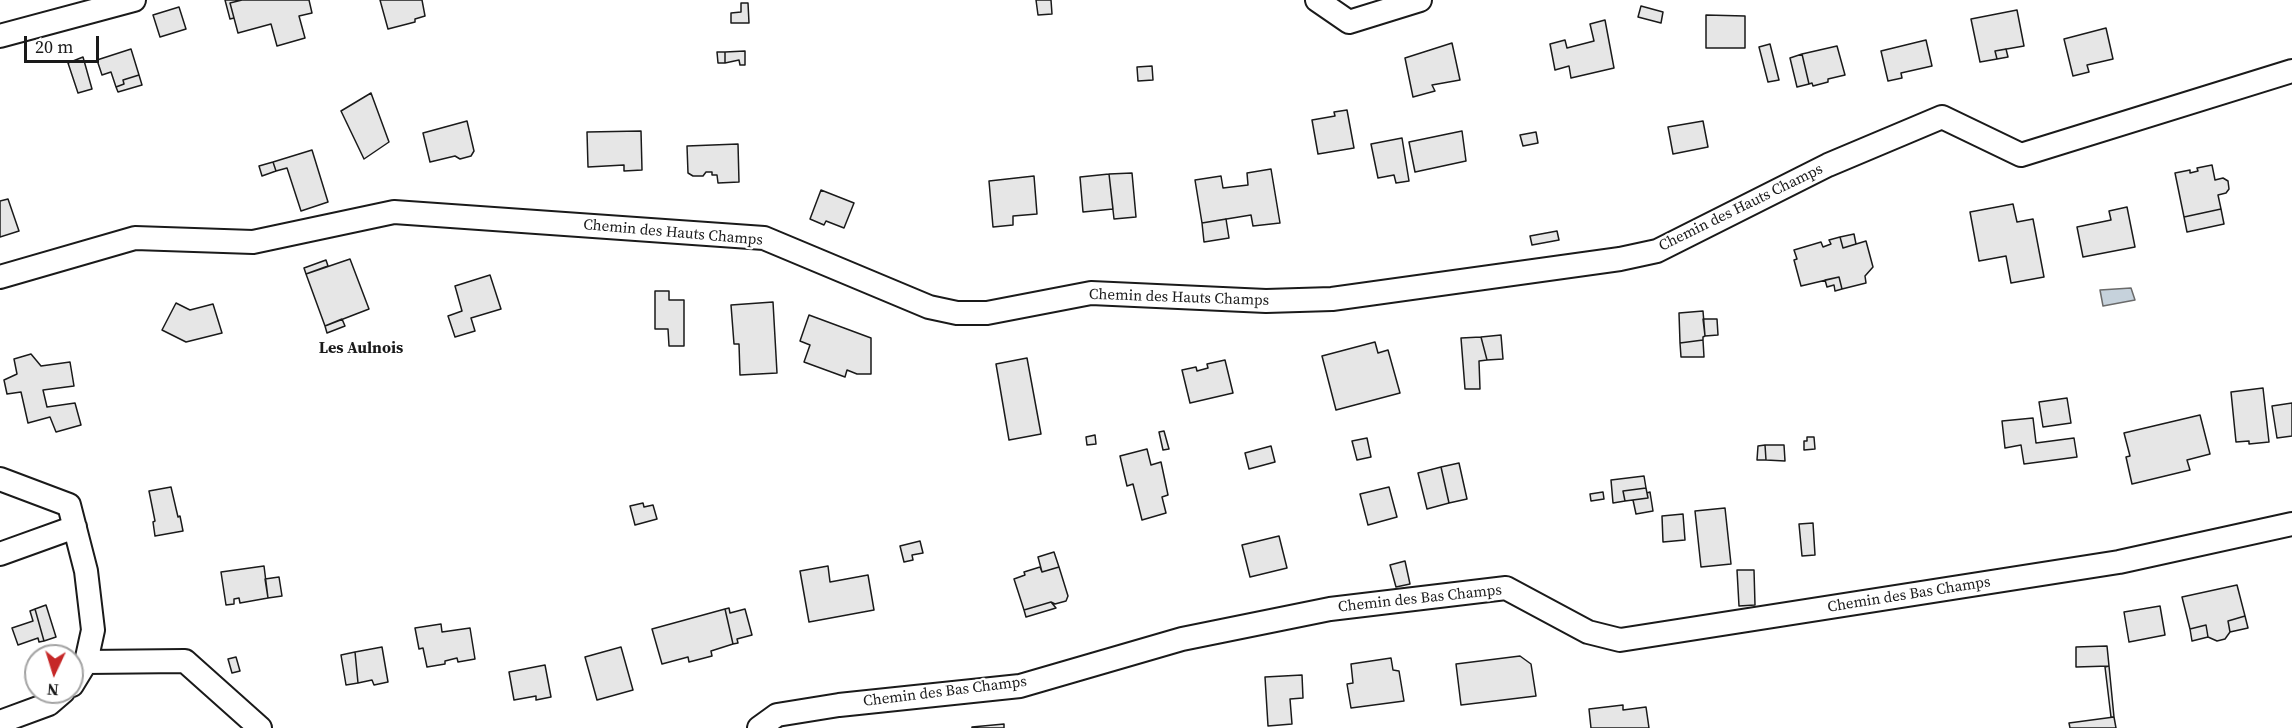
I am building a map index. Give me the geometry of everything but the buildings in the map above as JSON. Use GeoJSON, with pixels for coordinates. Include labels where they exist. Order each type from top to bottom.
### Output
{"type":"FeatureCollection","features":[{"type":"Feature","properties":{"kind":"street"},"geometry":{"type":"LineString","coordinates":[[0,36],[134,0]]}},
{"type":"Feature","properties":{"kind":"street"},"geometry":{"type":"LineString","coordinates":[[1317,0],[1350,22],[1420,0]]}},
{"type":"Feature","properties":{"kind":"street","name":"Chemin des Hauts Champs"},"geometry":{"type":"LineString","coordinates":[[0,277],[135,238],[253,242],[394,212],[764,238],[929,307],[957,313],[987,313],[1091,293],[1266,301],[1332,299],[1620,259],[1657,251],[1828,165],[1942,117],[2021,155],[2292,71]]}},
{"type":"Feature","properties":{"kind":"street"},"geometry":{"type":"LineString","coordinates":[[0,479],[69,505],[86,571],[93,630],[84,665]]}},
{"type":"Feature","properties":{"kind":"street","name":"Chemin des Bas Champs"},"geometry":{"type":"LineString","coordinates":[[759,728],[777,715],[808,710],[1020,686],[1182,639],[1330,609],[1506,588],[1588,632],[1620,640],[2119,562],[2292,524]]}},
{"type":"Feature","properties":{"kind":"street"},"geometry":{"type":"LineString","coordinates":[[0,554],[75,527]]}},
{"type":"Feature","properties":{"kind":"street"},"geometry":{"type":"LineString","coordinates":[[86,662],[185,661],[260,728]]}},
{"type":"Feature","properties":{"kind":"street"},"geometry":{"type":"LineString","coordinates":[[0,722],[49,704]]}},
{"type":"Feature","properties":{"kind":"shaded area"},"geometry":{"type":"Polygon","coordinates":[[[2131,288],[2135,300],[2103,306],[2100,290],[2131,288]]]}},
{"type":"Feature","properties":{"kind":"district","name":"Les Aulnois"},"geometry":{"type":"Point","coordinates":[361,349]}}]}
